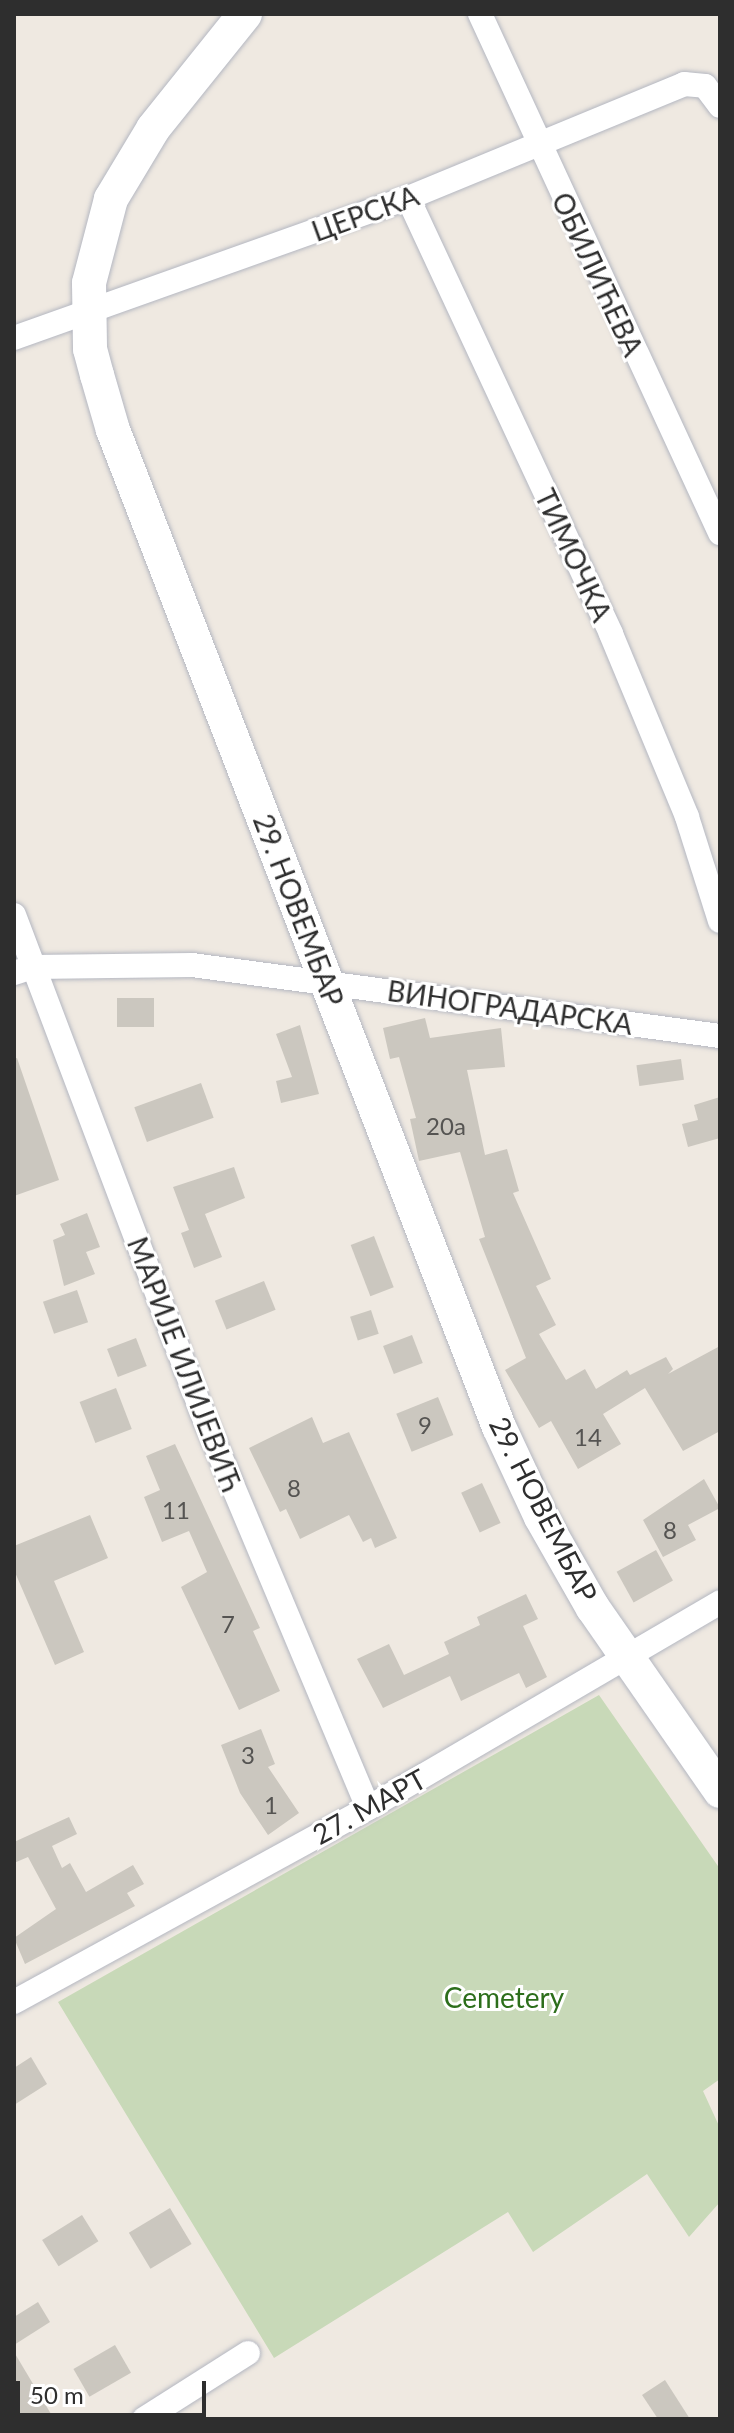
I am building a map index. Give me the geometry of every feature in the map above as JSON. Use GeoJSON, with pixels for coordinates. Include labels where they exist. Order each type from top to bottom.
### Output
{"type":"FeatureCollection","features":[{"type":"Feature","properties":{"kind":"main road","name":"29. НОВЕМБАР"},"geometry":{"type":"LineString","coordinates":[[245,14],[153,129],[111,199],[95,247],[87,311],[90,349],[113,430],[499,1427],[557,1546],[720,1791]]}},
{"type":"Feature","properties":{"kind":"street","name":"ОБИЛИЋЕВА"},"geometry":{"type":"LineString","coordinates":[[480,14],[538,146],[720,533]]}},
{"type":"Feature","properties":{"kind":"street","name":"ЦЕРСКА"},"geometry":{"type":"LineString","coordinates":[[14,338],[408,198],[684,84],[699,83],[715,98]]}},
{"type":"Feature","properties":{"kind":"street","name":"ТИМОЧКА"},"geometry":{"type":"LineString","coordinates":[[408,198],[611,634],[687,817],[720,921]]}},
{"type":"Feature","properties":{"kind":"street","name":"МАРИЈЕ ИЛИЈЕВИЋ"},"geometry":{"type":"LineString","coordinates":[[14,915],[24,970],[203,1415],[368,1808]]}},
{"type":"Feature","properties":{"kind":"street","name":"ВИНОГРАДАРСКА"},"geometry":{"type":"LineString","coordinates":[[24,970],[192,965],[720,1036]]}},
{"type":"Feature","properties":{"kind":"street","name":"27. МАРТ"},"geometry":{"type":"LineString","coordinates":[[14,2002],[368,1808],[720,1602]]}},
{"type":"Feature","properties":{"kind":"street"},"geometry":{"type":"LineString","coordinates":[[144,2419],[248,2353]]}},
{"type":"Feature","properties":{"kind":"green space","name":"Cemetery"},"geometry":{"type":"Polygon","coordinates":[[[599,1695],[720,1869],[720,2079],[703,2091],[720,2128],[720,2202],[689,2237],[647,2174],[533,2252],[508,2212],[274,2358],[58,2002],[599,1695]]]}},
{"type":"Feature","properties":{"kind":"building"},"geometry":{"type":"Polygon","coordinates":[[[117,998],[154,998],[154,1027],[117,1027],[117,998]]]}},
{"type":"Feature","properties":{"kind":"building"},"geometry":{"type":"Polygon","coordinates":[[[425,1018],[430,1038],[501,1028],[505,1067],[467,1070],[485,1155],[507,1149],[519,1191],[513,1193],[551,1279],[536,1286],[556,1325],[539,1334],[566,1380],[585,1369],[596,1389],[627,1370],[630,1375],[666,1357],[673,1369],[668,1374],[720,1346],[720,1431],[683,1451],[645,1388],[603,1414],[621,1444],[578,1469],[551,1421],[539,1428],[505,1370],[526,1358],[479,1239],[485,1237],[460,1152],[419,1161],[410,1119],[416,1118],[399,1057],[390,1059],[383,1028],[425,1018]]]}},
{"type":"Feature","properties":{"kind":"building"},"geometry":{"type":"Polygon","coordinates":[[[300,1025],[319,1094],[281,1103],[276,1081],[292,1077],[276,1034],[300,1025]]]}},
{"type":"Feature","properties":{"kind":"building"},"geometry":{"type":"Polygon","coordinates":[[[17,1058],[59,1180],[14,1196],[14,1059],[17,1058]]]}},
{"type":"Feature","properties":{"kind":"building"},"geometry":{"type":"Polygon","coordinates":[[[681,1059],[684,1080],[639,1086],[636,1065],[681,1059]]]}},
{"type":"Feature","properties":{"kind":"building"},"geometry":{"type":"Polygon","coordinates":[[[201,1083],[214,1118],[147,1142],[134,1107],[201,1083]]]}},
{"type":"Feature","properties":{"kind":"building"},"geometry":{"type":"Polygon","coordinates":[[[720,1097],[720,1138],[688,1147],[682,1124],[698,1120],[694,1105],[720,1097]]]}},
{"type":"Feature","properties":{"kind":"building"},"geometry":{"type":"Polygon","coordinates":[[[234,1167],[245,1198],[205,1214],[222,1257],[194,1268],[181,1233],[189,1230],[173,1187],[234,1167]]]}},
{"type":"Feature","properties":{"kind":"building"},"geometry":{"type":"Polygon","coordinates":[[[87,1213],[100,1247],[86,1252],[95,1274],[64,1286],[53,1240],[65,1235],[60,1224],[87,1213]]]}},
{"type":"Feature","properties":{"kind":"building"},"geometry":{"type":"Polygon","coordinates":[[[374,1236],[394,1287],[370,1296],[351,1245],[374,1236]]]}},
{"type":"Feature","properties":{"kind":"building"},"geometry":{"type":"Polygon","coordinates":[[[264,1281],[276,1310],[226,1330],[215,1301],[264,1281]]]}},
{"type":"Feature","properties":{"kind":"building"},"geometry":{"type":"Polygon","coordinates":[[[77,1290],[88,1322],[54,1334],[43,1302],[77,1290]]]}},
{"type":"Feature","properties":{"kind":"building"},"geometry":{"type":"Polygon","coordinates":[[[371,1310],[379,1334],[358,1341],[350,1317],[371,1310]]]}},
{"type":"Feature","properties":{"kind":"building"},"geometry":{"type":"Polygon","coordinates":[[[412,1335],[423,1363],[394,1374],[383,1346],[412,1335]]]}},
{"type":"Feature","properties":{"kind":"building"},"geometry":{"type":"Polygon","coordinates":[[[136,1338],[147,1366],[118,1377],[107,1349],[136,1338]]]}},
{"type":"Feature","properties":{"kind":"building"},"geometry":{"type":"Polygon","coordinates":[[[116,1388],[132,1429],[95,1443],[80,1402],[116,1388]]]}},
{"type":"Feature","properties":{"kind":"building"},"geometry":{"type":"Polygon","coordinates":[[[438,1397],[453,1435],[412,1452],[396,1414],[438,1397]]]}},
{"type":"Feature","properties":{"kind":"building"},"geometry":{"type":"Polygon","coordinates":[[[312,1417],[323,1443],[349,1432],[397,1538],[375,1548],[371,1538],[363,1542],[349,1515],[300,1539],[286,1509],[280,1512],[249,1448],[312,1417]]]}},
{"type":"Feature","properties":{"kind":"building"},"geometry":{"type":"Polygon","coordinates":[[[175,1444],[260,1628],[253,1631],[280,1691],[239,1710],[181,1587],[207,1572],[189,1531],[162,1542],[144,1497],[160,1490],[146,1456],[175,1444]]]}},
{"type":"Feature","properties":{"kind":"building"},"geometry":{"type":"Polygon","coordinates":[[[704,1479],[720,1508],[688,1525],[696,1540],[663,1557],[643,1520],[704,1479]]]}},
{"type":"Feature","properties":{"kind":"building"},"geometry":{"type":"Polygon","coordinates":[[[482,1483],[501,1523],[480,1533],[461,1493],[482,1483]]]}},
{"type":"Feature","properties":{"kind":"building"},"geometry":{"type":"Polygon","coordinates":[[[90,1515],[108,1558],[54,1581],[84,1652],[55,1665],[14,1570],[14,1546],[90,1515]]]}},
{"type":"Feature","properties":{"kind":"building"},"geometry":{"type":"Polygon","coordinates":[[[656,1550],[673,1581],[634,1602],[617,1572],[656,1550]]]}},
{"type":"Feature","properties":{"kind":"building"},"geometry":{"type":"Polygon","coordinates":[[[526,1594],[538,1619],[523,1626],[547,1677],[526,1688],[519,1673],[461,1701],[450,1676],[383,1708],[357,1659],[389,1644],[404,1675],[449,1654],[444,1642],[480,1625],[477,1617],[526,1594]]]}},
{"type":"Feature","properties":{"kind":"building"},"geometry":{"type":"Polygon","coordinates":[[[261,1729],[275,1764],[268,1767],[299,1813],[268,1835],[240,1793],[221,1745],[261,1729]]]}},
{"type":"Feature","properties":{"kind":"building"},"geometry":{"type":"Polygon","coordinates":[[[69,1817],[77,1834],[52,1846],[62,1868],[70,1863],[86,1892],[133,1865],[144,1884],[127,1893],[135,1906],[25,1964],[14,1938],[56,1909],[28,1857],[14,1863],[14,1842],[69,1817]]]}},
{"type":"Feature","properties":{"kind":"building"},"geometry":{"type":"Polygon","coordinates":[[[31,2057],[47,2084],[14,2105],[14,2068],[31,2057]]]}},
{"type":"Feature","properties":{"kind":"building"},"geometry":{"type":"Polygon","coordinates":[[[170,2208],[192,2244],[150,2269],[129,2233],[170,2208]]]}},
{"type":"Feature","properties":{"kind":"building"},"geometry":{"type":"Polygon","coordinates":[[[82,2215],[98,2241],[59,2266],[42,2240],[82,2215]]]}},
{"type":"Feature","properties":{"kind":"building"},"geometry":{"type":"Polygon","coordinates":[[[38,2302],[50,2322],[14,2345],[14,2317],[38,2302]]]}},
{"type":"Feature","properties":{"kind":"building"},"geometry":{"type":"Polygon","coordinates":[[[115,2345],[131,2373],[89,2397],[73,2369],[115,2345]]]}},
{"type":"Feature","properties":{"kind":"building"},"geometry":{"type":"Polygon","coordinates":[[[14,2352],[54,2419],[14,2419],[14,2352]]]}},
{"type":"Feature","properties":{"kind":"building"},"geometry":{"type":"Polygon","coordinates":[[[665,2380],[690,2419],[658,2419],[642,2395],[665,2380]]]}}]}
